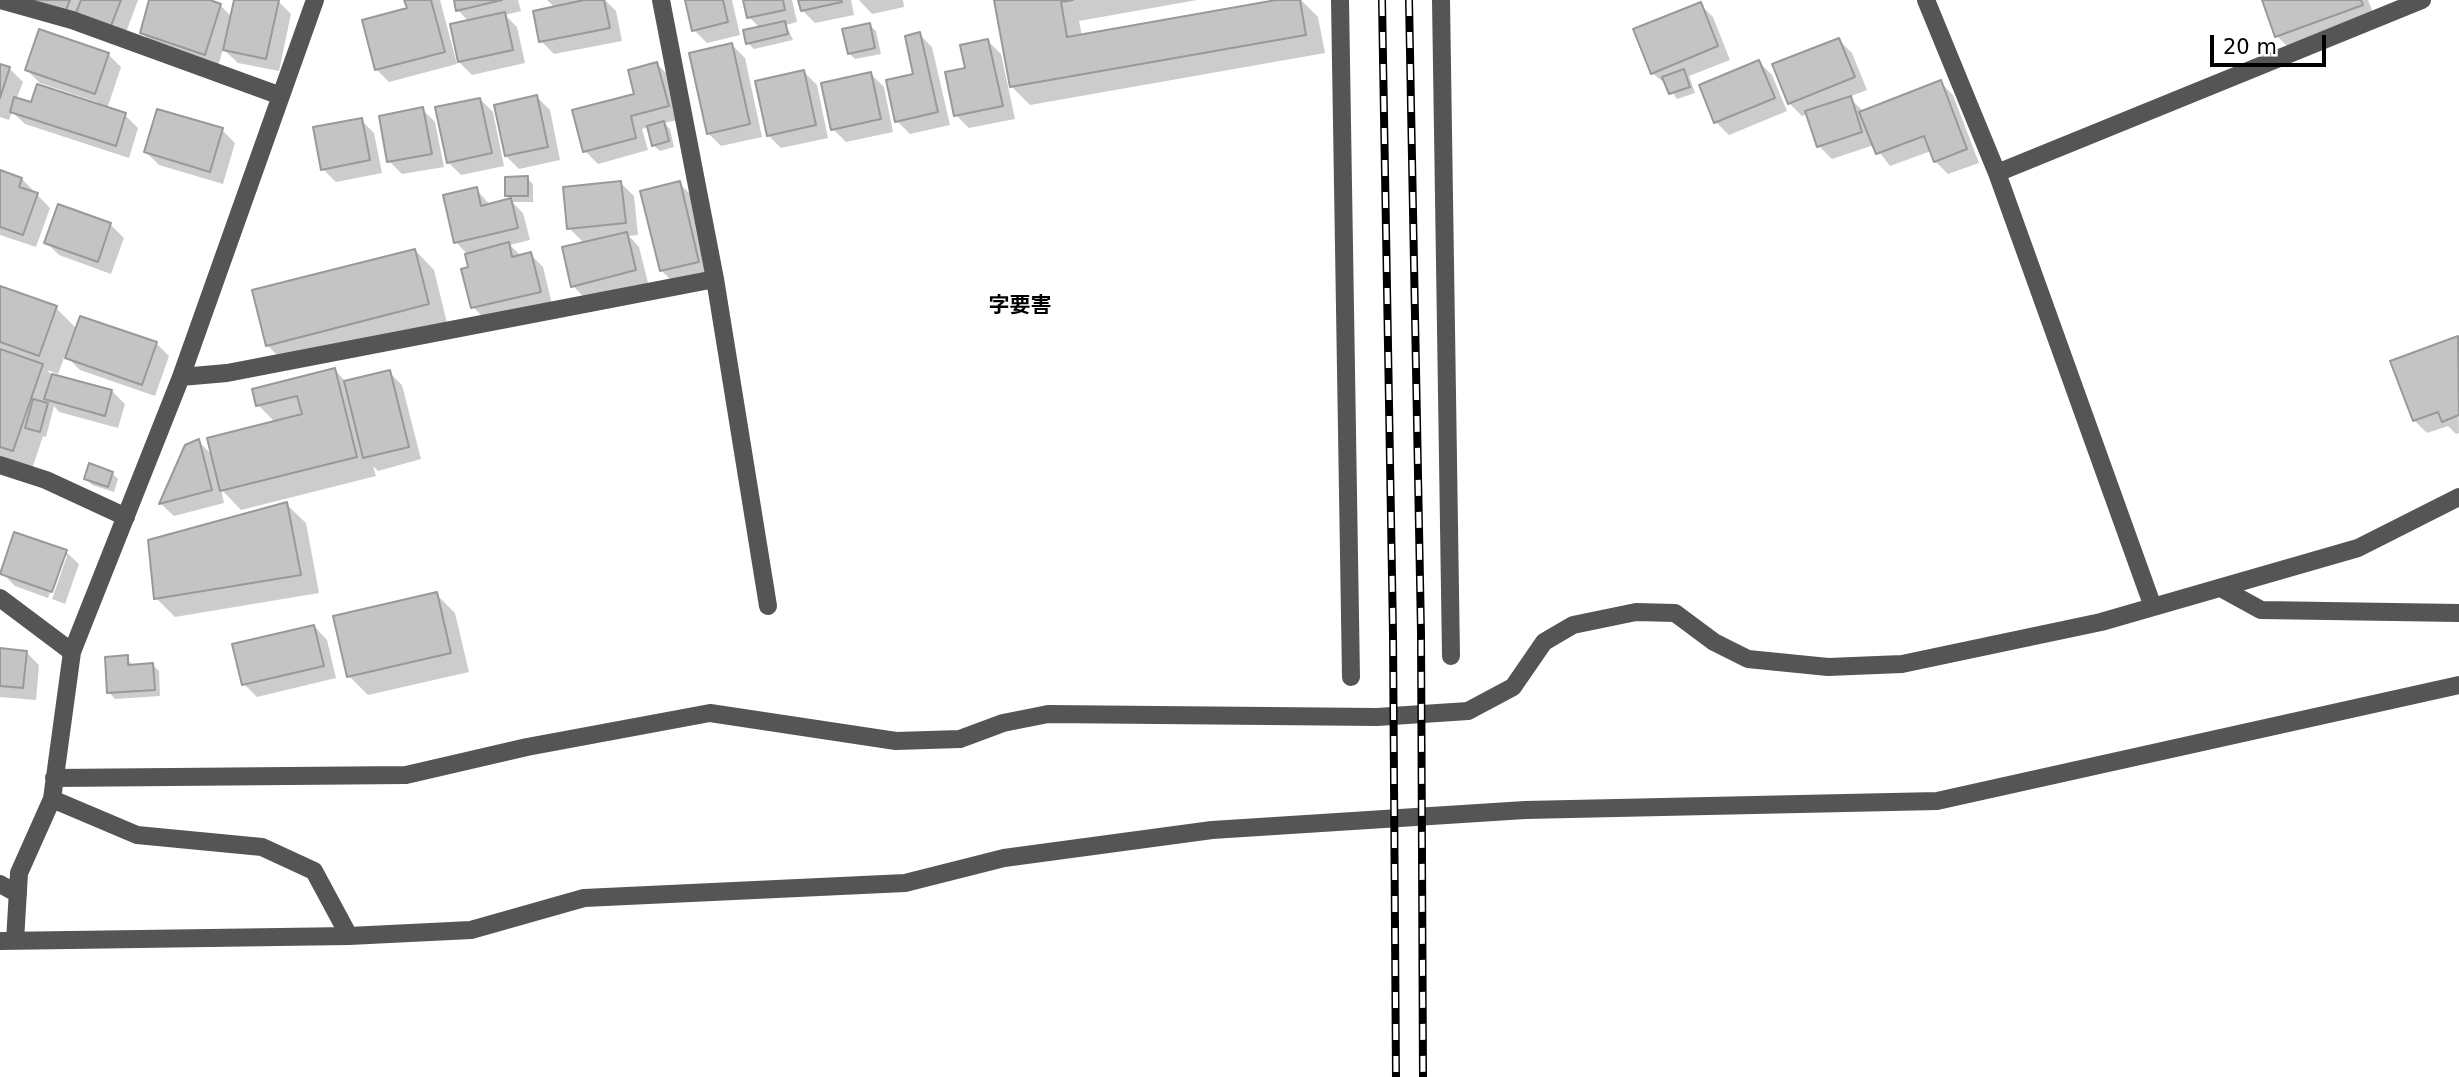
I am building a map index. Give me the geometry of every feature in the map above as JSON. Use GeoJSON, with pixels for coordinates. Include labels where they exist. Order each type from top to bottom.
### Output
{"type":"FeatureCollection","features":[{"type":"Feature","properties":{"kind":"street"},"geometry":{"type":"LineString","coordinates":[[315,0],[181,377],[72,652],[52,799],[19,873],[18,894],[8,941],[349,936],[471,930],[584,898],[905,883],[1004,858],[1212,830],[1525,810],[1937,801],[2459,685]]}},
{"type":"Feature","properties":{"kind":"street"},"geometry":{"type":"LineString","coordinates":[[661,0],[715,279],[768,606]]}},
{"type":"Feature","properties":{"kind":"street"},"geometry":{"type":"LineString","coordinates":[[1340,0],[1351,677]]}},
{"type":"Feature","properties":{"kind":"street"},"geometry":{"type":"LineString","coordinates":[[1441,0],[1451,656]]}},
{"type":"Feature","properties":{"kind":"street"},"geometry":{"type":"LineString","coordinates":[[1926,0],[1997,173],[2153,607]]}},
{"type":"Feature","properties":{"kind":"street"},"geometry":{"type":"LineString","coordinates":[[1997,173],[2422,0]]}},
{"type":"Feature","properties":{"kind":"street"},"geometry":{"type":"LineString","coordinates":[[0,1],[72,20],[281,96]]}},
{"type":"Feature","properties":{"kind":"street"},"geometry":{"type":"LineString","coordinates":[[181,377],[228,373],[715,279]]}},
{"type":"Feature","properties":{"kind":"street"},"geometry":{"type":"LineString","coordinates":[[0,465],[47,480],[126,517]]}},
{"type":"Feature","properties":{"kind":"street"},"geometry":{"type":"LineString","coordinates":[[54,778],[406,775],[527,747],[710,713],[896,741],[960,739],[1003,723],[1048,714],[1377,717],[1468,711],[1513,687],[1544,642],[1573,625],[1636,612],[1675,613],[1714,642],[1748,659],[1828,667],[1902,664],[2101,622],[2358,548],[2459,497]]}},
{"type":"Feature","properties":{"kind":"street"},"geometry":{"type":"LineString","coordinates":[[2221,587],[2261,610],[2459,613]]}},
{"type":"Feature","properties":{"kind":"street"},"geometry":{"type":"LineString","coordinates":[[0,598],[72,652]]}},
{"type":"Feature","properties":{"kind":"street"},"geometry":{"type":"LineString","coordinates":[[52,799],[137,835],[262,847],[314,871],[349,936]]}},
{"type":"Feature","properties":{"kind":"street"},"geometry":{"type":"LineString","coordinates":[[0,884],[18,894]]}},
{"type":"Feature","properties":{"kind":"building"},"geometry":{"type":"Polygon","coordinates":[[[29,0],[70,0],[64,15],[29,0]]]}},
{"type":"Feature","properties":{"kind":"building"},"geometry":{"type":"Polygon","coordinates":[[[81,0],[121,0],[111,26],[76,13],[81,0]]]}},
{"type":"Feature","properties":{"kind":"building"},"geometry":{"type":"Polygon","coordinates":[[[149,0],[210,0],[221,4],[205,55],[140,33],[149,0]]]}},
{"type":"Feature","properties":{"kind":"building"},"geometry":{"type":"Polygon","coordinates":[[[234,0],[279,0],[266,59],[223,50],[234,0]]]}},
{"type":"Feature","properties":{"kind":"building"},"geometry":{"type":"Polygon","coordinates":[[[404,0],[431,0],[445,52],[375,70],[362,20],[407,8],[404,0]]]}},
{"type":"Feature","properties":{"kind":"building"},"geometry":{"type":"Polygon","coordinates":[[[454,0],[502,0],[456,11],[454,0]]]}},
{"type":"Feature","properties":{"kind":"building"},"geometry":{"type":"Polygon","coordinates":[[[584,0],[604,0],[610,28],[539,42],[533,11],[584,0]]]}},
{"type":"Feature","properties":{"kind":"building"},"geometry":{"type":"Polygon","coordinates":[[[685,0],[723,0],[728,22],[692,31],[685,0]]]}},
{"type":"Feature","properties":{"kind":"building"},"geometry":{"type":"Polygon","coordinates":[[[743,0],[783,0],[785,10],[747,18],[743,0]]]}},
{"type":"Feature","properties":{"kind":"building"},"geometry":{"type":"Polygon","coordinates":[[[798,0],[841,0],[842,2],[801,11],[798,0]]]}},
{"type":"Feature","properties":{"kind":"building"},"geometry":{"type":"Polygon","coordinates":[[[994,0],[1073,0],[1061,2],[1067,37],[1276,0],[1300,0],[1306,35],[1010,87],[994,0]]]}},
{"type":"Feature","properties":{"kind":"building"},"geometry":{"type":"Polygon","coordinates":[[[2262,0],[2361,0],[2363,5],[2275,37],[2262,0]]]}},
{"type":"Feature","properties":{"kind":"building"},"geometry":{"type":"Polygon","coordinates":[[[1701,2],[1718,46],[1651,74],[1633,29],[1701,2]]]}},
{"type":"Feature","properties":{"kind":"building"},"geometry":{"type":"Polygon","coordinates":[[[505,12],[513,50],[458,62],[450,24],[505,12]]]}},
{"type":"Feature","properties":{"kind":"building"},"geometry":{"type":"Polygon","coordinates":[[[785,21],[788,34],[746,44],[743,30],[785,21]]]}},
{"type":"Feature","properties":{"kind":"building"},"geometry":{"type":"Polygon","coordinates":[[[870,23],[875,48],[848,54],[842,29],[870,23]]]}},
{"type":"Feature","properties":{"kind":"building"},"geometry":{"type":"Polygon","coordinates":[[[39,29],[109,53],[95,94],[25,70],[39,29]]]}},
{"type":"Feature","properties":{"kind":"building"},"geometry":{"type":"Polygon","coordinates":[[[920,32],[938,112],[895,122],[886,80],[913,74],[905,36],[920,32]]]}},
{"type":"Feature","properties":{"kind":"building"},"geometry":{"type":"Polygon","coordinates":[[[1839,38],[1855,77],[1788,104],[1772,64],[1839,38]]]}},
{"type":"Feature","properties":{"kind":"building"},"geometry":{"type":"Polygon","coordinates":[[[988,39],[1003,106],[954,116],[945,72],[965,68],[960,45],[988,39]]]}},
{"type":"Feature","properties":{"kind":"building"},"geometry":{"type":"Polygon","coordinates":[[[732,43],[750,124],[707,134],[689,53],[732,43]]]}},
{"type":"Feature","properties":{"kind":"building"},"geometry":{"type":"Polygon","coordinates":[[[1759,60],[1775,98],[1714,123],[1699,85],[1759,60]]]}},
{"type":"Feature","properties":{"kind":"building"},"geometry":{"type":"Polygon","coordinates":[[[657,62],[669,106],[631,116],[636,138],[583,152],[572,110],[634,94],[628,70],[657,62]]]}},
{"type":"Feature","properties":{"kind":"building"},"geometry":{"type":"Polygon","coordinates":[[[0,64],[10,67],[0,98],[0,64]]]}},
{"type":"Feature","properties":{"kind":"building"},"geometry":{"type":"Polygon","coordinates":[[[1684,69],[1690,87],[1669,94],[1662,77],[1684,69]]]}},
{"type":"Feature","properties":{"kind":"building"},"geometry":{"type":"Polygon","coordinates":[[[804,70],[816,125],[767,136],[755,81],[804,70]]]}},
{"type":"Feature","properties":{"kind":"building"},"geometry":{"type":"Polygon","coordinates":[[[871,72],[881,119],[831,130],[821,83],[871,72]]]}},
{"type":"Feature","properties":{"kind":"building"},"geometry":{"type":"Polygon","coordinates":[[[1941,80],[1967,149],[1934,162],[1924,136],[1876,154],[1859,112],[1941,80]]]}},
{"type":"Feature","properties":{"kind":"building"},"geometry":{"type":"Polygon","coordinates":[[[37,84],[126,113],[116,146],[10,112],[14,97],[31,102],[37,84]]]}},
{"type":"Feature","properties":{"kind":"building"},"geometry":{"type":"Polygon","coordinates":[[[537,95],[548,147],[505,156],[494,105],[537,95]]]}},
{"type":"Feature","properties":{"kind":"building"},"geometry":{"type":"Polygon","coordinates":[[[1851,96],[1862,132],[1817,147],[1805,111],[1851,96]]]}},
{"type":"Feature","properties":{"kind":"building"},"geometry":{"type":"Polygon","coordinates":[[[480,98],[492,153],[447,163],[435,107],[480,98]]]}},
{"type":"Feature","properties":{"kind":"building"},"geometry":{"type":"Polygon","coordinates":[[[423,107],[432,154],[387,162],[379,116],[423,107]]]}},
{"type":"Feature","properties":{"kind":"building"},"geometry":{"type":"Polygon","coordinates":[[[157,109],[223,128],[210,172],[144,152],[157,109]]]}},
{"type":"Feature","properties":{"kind":"building"},"geometry":{"type":"Polygon","coordinates":[[[362,118],[370,160],[321,170],[313,127],[362,118]]]}},
{"type":"Feature","properties":{"kind":"building"},"geometry":{"type":"Polygon","coordinates":[[[664,121],[669,141],[652,146],[647,126],[664,121]]]}},
{"type":"Feature","properties":{"kind":"building"},"geometry":{"type":"Polygon","coordinates":[[[0,170],[22,178],[19,187],[38,193],[23,235],[0,227],[0,170]]]}},
{"type":"Feature","properties":{"kind":"building"},"geometry":{"type":"Polygon","coordinates":[[[528,176],[528,196],[505,196],[505,177],[528,176]]]}},
{"type":"Feature","properties":{"kind":"building"},"geometry":{"type":"Polygon","coordinates":[[[621,181],[626,223],[567,229],[563,187],[621,181]]]}},
{"type":"Feature","properties":{"kind":"building"},"geometry":{"type":"Polygon","coordinates":[[[680,181],[699,262],[660,271],[640,191],[680,181]]]}},
{"type":"Feature","properties":{"kind":"building"},"geometry":{"type":"Polygon","coordinates":[[[477,187],[481,206],[511,198],[518,228],[454,243],[443,195],[477,187]]]}},
{"type":"Feature","properties":{"kind":"building"},"geometry":{"type":"Polygon","coordinates":[[[58,204],[111,223],[98,262],[44,243],[58,204]]]}},
{"type":"Feature","properties":{"kind":"building"},"geometry":{"type":"Polygon","coordinates":[[[627,232],[636,270],[571,287],[562,247],[627,232]]]}},
{"type":"Feature","properties":{"kind":"building"},"geometry":{"type":"Polygon","coordinates":[[[509,242],[512,257],[531,252],[541,292],[471,308],[461,269],[468,267],[465,254],[509,242]]]}},
{"type":"Feature","properties":{"kind":"building"},"geometry":{"type":"Polygon","coordinates":[[[415,249],[429,304],[266,346],[252,290],[415,249]]]}},
{"type":"Feature","properties":{"kind":"building"},"geometry":{"type":"Polygon","coordinates":[[[0,286],[57,306],[39,356],[0,342],[0,286]]]}},
{"type":"Feature","properties":{"kind":"building"},"geometry":{"type":"Polygon","coordinates":[[[80,316],[157,342],[142,385],[65,358],[80,316]]]}},
{"type":"Feature","properties":{"kind":"building"},"geometry":{"type":"Polygon","coordinates":[[[2458,336],[2459,415],[2442,422],[2438,412],[2413,421],[2390,361],[2458,336]]]}},
{"type":"Feature","properties":{"kind":"building"},"geometry":{"type":"Polygon","coordinates":[[[0,349],[43,364],[13,451],[0,447],[0,349]]]}},
{"type":"Feature","properties":{"kind":"building"},"geometry":{"type":"Polygon","coordinates":[[[335,368],[357,457],[220,491],[207,438],[302,414],[297,396],[256,406],[252,389],[335,368]]]}},
{"type":"Feature","properties":{"kind":"building"},"geometry":{"type":"Polygon","coordinates":[[[390,370],[409,447],[363,458],[344,381],[390,370]]]}},
{"type":"Feature","properties":{"kind":"building"},"geometry":{"type":"Polygon","coordinates":[[[52,374],[112,390],[105,416],[44,399],[52,374]]]}},
{"type":"Feature","properties":{"kind":"building"},"geometry":{"type":"Polygon","coordinates":[[[33,399],[48,403],[40,432],[25,428],[33,399]]]}},
{"type":"Feature","properties":{"kind":"building"},"geometry":{"type":"Polygon","coordinates":[[[199,439],[212,490],[159,504],[185,445],[199,439]]]}},
{"type":"Feature","properties":{"kind":"building"},"geometry":{"type":"Polygon","coordinates":[[[89,463],[113,472],[108,487],[84,479],[89,463]]]}},
{"type":"Feature","properties":{"kind":"building"},"geometry":{"type":"Polygon","coordinates":[[[287,502],[301,575],[154,599],[148,540],[287,502]]]}},
{"type":"Feature","properties":{"kind":"building"},"geometry":{"type":"Polygon","coordinates":[[[14,532],[67,550],[52,592],[0,574],[14,532]]]}},
{"type":"Feature","properties":{"kind":"building"},"geometry":{"type":"Polygon","coordinates":[[[437,592],[451,653],[347,677],[333,616],[437,592]]]}},
{"type":"Feature","properties":{"kind":"building"},"geometry":{"type":"Polygon","coordinates":[[[314,625],[324,666],[242,685],[232,644],[314,625]]]}},
{"type":"Feature","properties":{"kind":"building"},"geometry":{"type":"Polygon","coordinates":[[[0,648],[27,651],[23,688],[0,686],[0,648]]]}},
{"type":"Feature","properties":{"kind":"building"},"geometry":{"type":"Polygon","coordinates":[[[128,655],[128,665],[153,663],[155,690],[107,693],[105,657],[128,655]]]}},
{"type":"Feature","properties":{"kind":"railway"},"geometry":{"type":"LineString","coordinates":[[1382,0],[1393,633],[1396,1077]]}},
{"type":"Feature","properties":{"kind":"railway"},"geometry":{"type":"LineString","coordinates":[[1409,0],[1421,632],[1423,1077]]}},
{"type":"Feature","properties":{"kind":"district","name":"字要害"},"geometry":{"type":"Point","coordinates":[1020,307]}}]}
